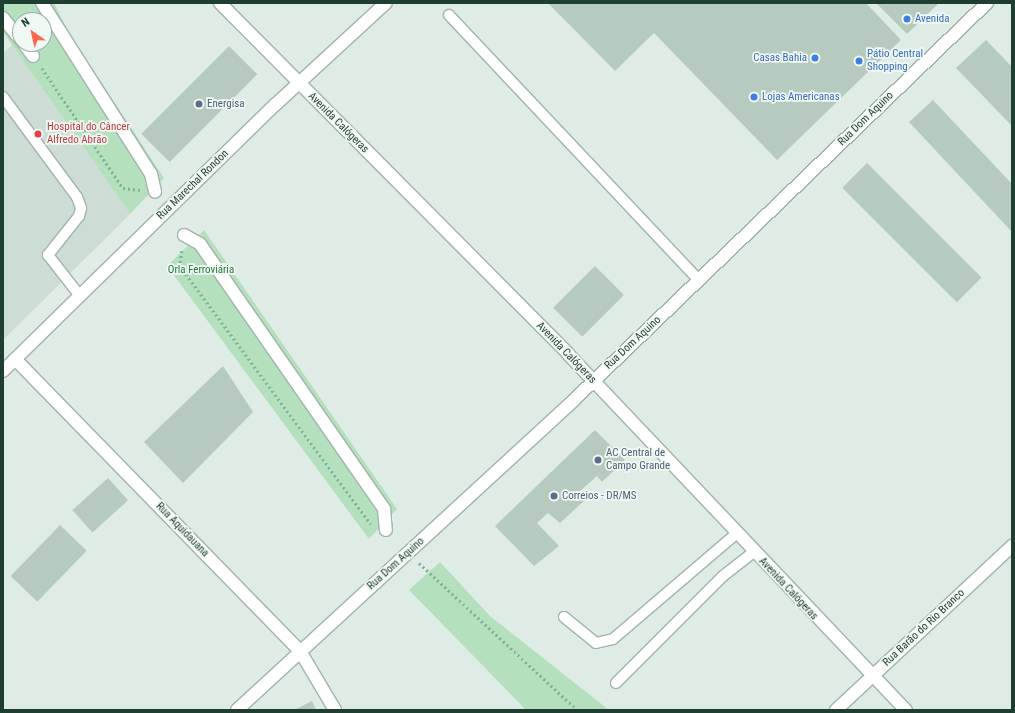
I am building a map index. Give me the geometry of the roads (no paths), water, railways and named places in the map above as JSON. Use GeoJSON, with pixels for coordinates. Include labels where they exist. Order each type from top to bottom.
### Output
{"type":"FeatureCollection","features":[{"type":"Feature","properties":{"kind":"street"},"geometry":{"type":"LineString","coordinates":[[42,3],[151,174],[154,192]]}},
{"type":"Feature","properties":{"kind":"street","name":"Avenida Calógeras"},"geometry":{"type":"LineString","coordinates":[[220,3],[593,380],[736,534],[871,676],[906,710]]}},
{"type":"Feature","properties":{"kind":"street","name":"Rua Marechal Rondon"},"geometry":{"type":"LineString","coordinates":[[3,371],[299,84],[386,3]]}},
{"type":"Feature","properties":{"kind":"street","name":"Rua Dom Aquino"},"geometry":{"type":"LineString","coordinates":[[237,710],[593,380],[987,3]]}},
{"type":"Feature","properties":{"kind":"street"},"geometry":{"type":"LineString","coordinates":[[3,18],[12,29]]}},
{"type":"Feature","properties":{"kind":"street"},"geometry":{"type":"LineString","coordinates":[[31,52],[34,56]]}},
{"type":"Feature","properties":{"kind":"street"},"geometry":{"type":"LineString","coordinates":[[184,235],[200,244],[384,509],[386,530]]}},
{"type":"Feature","properties":{"kind":"street","name":"Rua Aquidauana"},"geometry":{"type":"LineString","coordinates":[[15,359],[300,650],[335,710]]}},
{"type":"Feature","properties":{"kind":"street","name":"Rua Barão do Rio Branco"},"geometry":{"type":"LineString","coordinates":[[836,710],[1012,546]]}},
{"type":"Feature","properties":{"kind":"lane"},"geometry":{"type":"LineString","coordinates":[[449,15],[699,280]]}},
{"type":"Feature","properties":{"kind":"lane"},"geometry":{"type":"LineString","coordinates":[[3,97],[77,197],[81,208],[78,216],[48,255],[80,296]]}},
{"type":"Feature","properties":{"kind":"lane"},"geometry":{"type":"LineString","coordinates":[[564,617],[596,643],[613,639],[736,534]]}},
{"type":"Feature","properties":{"kind":"lane"},"geometry":{"type":"LineString","coordinates":[[616,683],[723,576],[754,552]]}},
{"type":"Feature","properties":{"kind":"place","name":"Avenida"},"geometry":{"type":"Point","coordinates":[907,19]}},
{"type":"Feature","properties":{"kind":"place","name":"Casas Bahia"},"geometry":{"type":"Point","coordinates":[815,58]}},
{"type":"Feature","properties":{"kind":"place","name":"Pátio Central Shopping"},"geometry":{"type":"Point","coordinates":[859,61]}},
{"type":"Feature","properties":{"kind":"place","name":"Lojas Americanas"},"geometry":{"type":"Point","coordinates":[754,97]}},
{"type":"Feature","properties":{"kind":"place","name":"Energisa"},"geometry":{"type":"Point","coordinates":[199,104]}},
{"type":"Feature","properties":{"kind":"place","name":"Hospital do Câncer Alfredo Abrão"},"geometry":{"type":"Point","coordinates":[38,134]}},
{"type":"Feature","properties":{"kind":"place","name":"AC Central de Campo Grande"},"geometry":{"type":"Point","coordinates":[598,460]}},
{"type":"Feature","properties":{"kind":"place","name":"Correios - DR/MS"},"geometry":{"type":"Point","coordinates":[554,496]}},
{"type":"Feature","properties":{"kind":"park label","name":"Orla Ferroviária"},"geometry":{"type":"Point","coordinates":[201,270]}}]}
